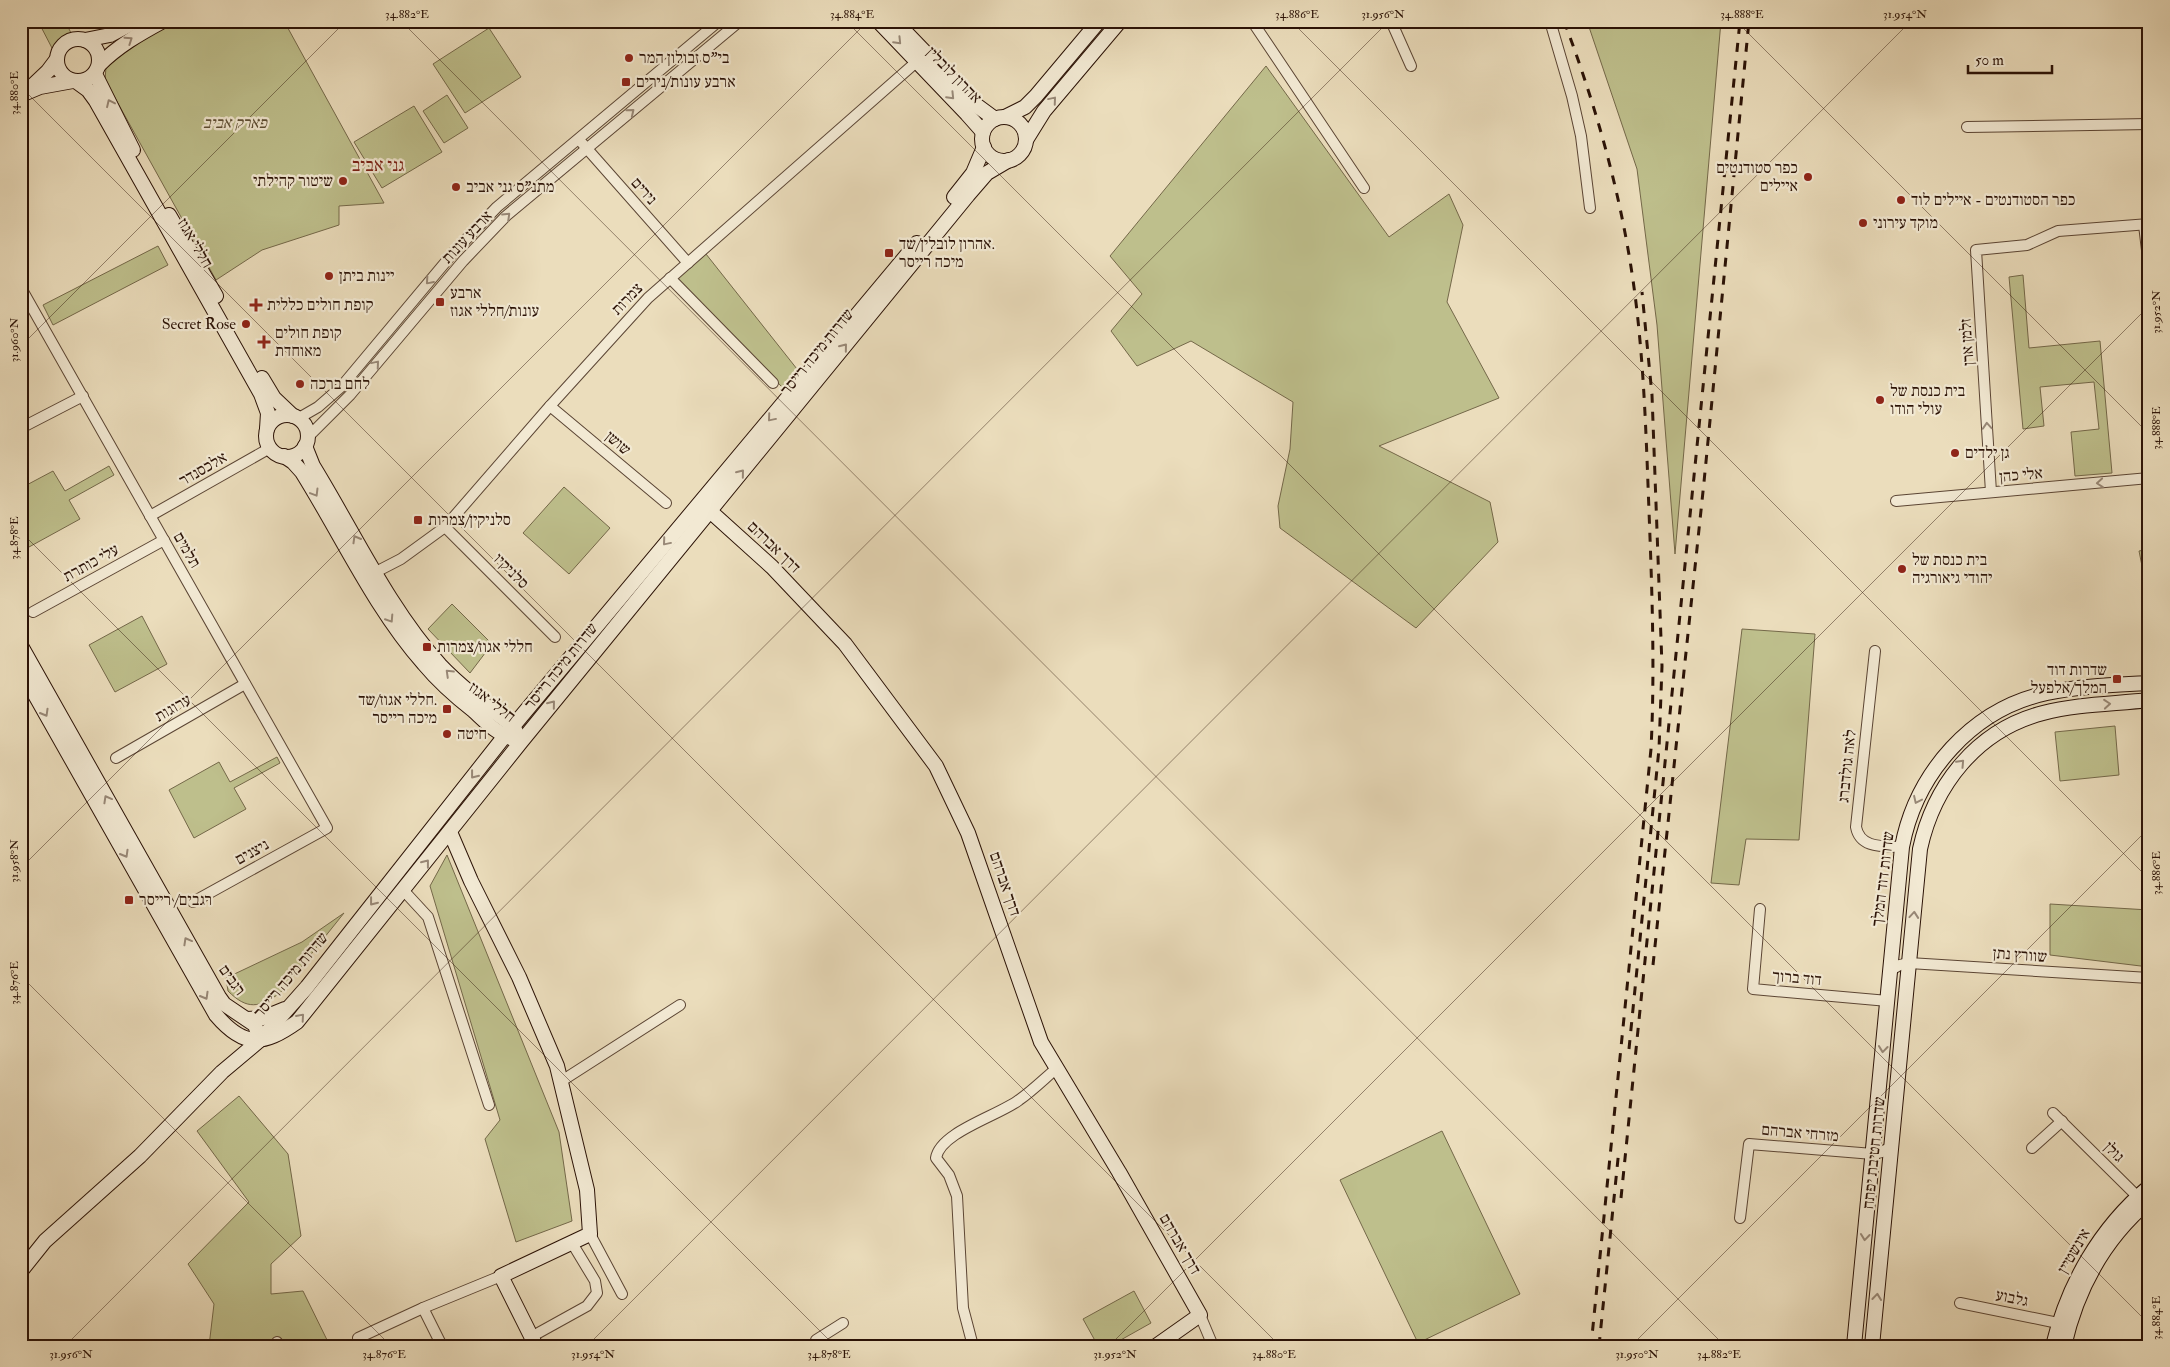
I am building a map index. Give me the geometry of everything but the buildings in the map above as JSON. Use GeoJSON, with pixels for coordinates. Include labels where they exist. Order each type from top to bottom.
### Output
{"type":"FeatureCollection","features":[{"type":"Feature","properties":{"kind":"street"},"geometry":{"type":"LineString","coordinates":[[23,94],[48,71],[57,59],[61,47],[66,43],[78,39],[85,40],[110,35],[136,21]]}},
{"type":"Feature","properties":{"kind":"street"},"geometry":{"type":"LineString","coordinates":[[23,94],[52,84],[90,78],[109,55],[133,37],[163,21]]}},
{"type":"Feature","properties":{"kind":"street","name":"ארבע עונות"},"geometry":{"type":"LineString","coordinates":[[296,417],[318,407],[341,386],[454,252],[497,207],[719,21]]}},
{"type":"Feature","properties":{"kind":"street","name":"ארבע עונות"},"geometry":{"type":"LineString","coordinates":[[306,442],[350,395],[463,261],[506,216],[740,21]]}},
{"type":"Feature","properties":{"kind":"street","name":"אהרון לובלין"},"geometry":{"type":"LineString","coordinates":[[878,21],[976,105],[1000,118]]}},
{"type":"Feature","properties":{"kind":"street","name":"אהרון לובלין"},"geometry":{"type":"LineString","coordinates":[[895,21],[922,58],[983,132]]}},
{"type":"Feature","properties":{"kind":"street"},"geometry":{"type":"LineString","coordinates":[[1099,21],[1025,107],[990,122],[983,132],[984,146],[991,156],[1009,160],[1021,153],[1026,140],[1044,111],[1120,21]]}},
{"type":"Feature","properties":{"kind":"street"},"geometry":{"type":"LineString","coordinates":[[1252,21],[1364,188]]}},
{"type":"Feature","properties":{"kind":"street"},"geometry":{"type":"LineString","coordinates":[[1391,21],[1411,66]]}},
{"type":"Feature","properties":{"kind":"street"},"geometry":{"type":"LineString","coordinates":[[1550,21],[1572,96],[1581,136],[1590,208]]}},
{"type":"Feature","properties":{"kind":"street"},"geometry":{"type":"LineString","coordinates":[[85,40],[95,47],[100,59],[97,69]]}},
{"type":"Feature","properties":{"kind":"street","name":"צמרות"},"geometry":{"type":"LineString","coordinates":[[370,575],[401,559],[445,527],[550,406],[648,298],[922,58]]}},
{"type":"Feature","properties":{"kind":"street"},"geometry":{"type":"LineString","coordinates":[[57,59],[61,73],[75,81]]}},
{"type":"Feature","properties":{"kind":"street","name":"חללי אגוז"},"geometry":{"type":"LineString","coordinates":[[97,69],[154,188],[269,390],[274,398],[296,417]]}},
{"type":"Feature","properties":{"kind":"street","name":"חללי אגוז"},"geometry":{"type":"LineString","coordinates":[[75,81],[88,90],[96,101],[262,394],[268,413],[267,429]]}},
{"type":"Feature","properties":{"kind":"street"},"geometry":{"type":"LineString","coordinates":[[1000,118],[1018,121],[1022,126],[1026,140]]}},
{"type":"Feature","properties":{"kind":"street"},"geometry":{"type":"LineString","coordinates":[[1967,127],[2149,124]]}},
{"type":"Feature","properties":{"kind":"street","name":"נירים"},"geometry":{"type":"LineString","coordinates":[[578,138],[688,263]]}},
{"type":"Feature","properties":{"kind":"street","name":"שדרות מיכה רייסר"},"geometry":{"type":"LineString","coordinates":[[260,1040],[307,987],[509,731],[959,192],[973,173],[984,146]]}},
{"type":"Feature","properties":{"kind":"street","name":"שדרות מיכה רייסר"},"geometry":{"type":"LineString","coordinates":[[260,1040],[278,1035],[297,1022],[404,891],[521,742],[968,195],[987,173],[1009,160]]}},
{"type":"Feature","properties":{"kind":"street"},"geometry":{"type":"LineString","coordinates":[[2146,224],[2149,267]]}},
{"type":"Feature","properties":{"kind":"street","name":"זלמן ארן"},"geometry":{"type":"LineString","coordinates":[[1991,492],[1976,250],[2027,245],[2058,231],[2146,224]]}},
{"type":"Feature","properties":{"kind":"street"},"geometry":{"type":"LineString","coordinates":[[670,278],[773,383]]}},
{"type":"Feature","properties":{"kind":"street","name":"תלמים"},"geometry":{"type":"LineString","coordinates":[[21,288],[327,828]]}},
{"type":"Feature","properties":{"kind":"street"},"geometry":{"type":"LineString","coordinates":[[21,428],[83,396]]}},
{"type":"Feature","properties":{"kind":"street","name":"שושן"},"geometry":{"type":"LineString","coordinates":[[550,406],[666,503]]}},
{"type":"Feature","properties":{"kind":"street"},"geometry":{"type":"LineString","coordinates":[[286,415],[296,417],[306,427],[306,442],[296,454],[284,456],[270,448],[266,436],[267,429],[275,419],[286,415]]}},
{"type":"Feature","properties":{"kind":"street","name":"חללי אגוז"},"geometry":{"type":"LineString","coordinates":[[306,442],[313,466],[370,575]]}},
{"type":"Feature","properties":{"kind":"street","name":"אלכסנדר"},"geometry":{"type":"LineString","coordinates":[[150,516],[270,448]]}},
{"type":"Feature","properties":{"kind":"street","name":"חללי אגוז"},"geometry":{"type":"LineString","coordinates":[[284,456],[302,472],[370,575],[436,660],[521,742]]}},
{"type":"Feature","properties":{"kind":"street","name":"אלי כהן"},"geometry":{"type":"LineString","coordinates":[[1896,501],[2149,478]]}},
{"type":"Feature","properties":{"kind":"street","name":"דרך אברהם"},"geometry":{"type":"LineString","coordinates":[[710,510],[772,567],[845,644],[936,766],[968,834],[1042,1042],[1200,1315]]}},
{"type":"Feature","properties":{"kind":"street","name":"סלניקיו"},"geometry":{"type":"LineString","coordinates":[[445,527],[555,637]]}},
{"type":"Feature","properties":{"kind":"street","name":"עלי כותרת"},"geometry":{"type":"LineString","coordinates":[[34,612],[164,540]]}},
{"type":"Feature","properties":{"kind":"street","name":"רגבים"},"geometry":{"type":"LineString","coordinates":[[21,646],[219,998],[255,1025],[260,1040],[236,1035],[216,1015],[21,670]]}},
{"type":"Feature","properties":{"kind":"street","name":"לאה גולדברג"},"geometry":{"type":"LineString","coordinates":[[1875,651],[1856,827],[1858,836],[1870,845],[1902,847]]}},
{"type":"Feature","properties":{"kind":"street","name":"שדרות דוד המלך"},"geometry":{"type":"LineString","coordinates":[[1891,970],[1902,847],[1909,819],[1916,802],[1936,767],[1965,735],[1992,714],[2025,699],[2045,693],[2149,683]]}},
{"type":"Feature","properties":{"kind":"street","name":"ערוגות"},"geometry":{"type":"LineString","coordinates":[[116,758],[245,684]]}},
{"type":"Feature","properties":{"kind":"street","name":"שדרות דוד המלך"},"geometry":{"type":"LineString","coordinates":[[1909,964],[1920,849],[1924,830],[1941,790],[1952,773],[1984,741],[2021,720],[2043,713],[2071,708],[2149,700]]}},
{"type":"Feature","properties":{"kind":"street","name":"ניצנים"},"geometry":{"type":"LineString","coordinates":[[193,902],[327,828]]}},
{"type":"Feature","properties":{"kind":"street"},"geometry":{"type":"LineString","coordinates":[[450,832],[471,881],[518,977],[556,1066],[587,1190],[590,1234],[622,1294]]}},
{"type":"Feature","properties":{"kind":"street"},"geometry":{"type":"LineString","coordinates":[[404,891],[428,918],[488,1105]]}},
{"type":"Feature","properties":{"kind":"street","name":"דוד ברוך"},"geometry":{"type":"LineString","coordinates":[[1760,909],[1752,989],[1888,1001]]}},
{"type":"Feature","properties":{"kind":"street","name":"שוורץ נתן"},"geometry":{"type":"LineString","coordinates":[[1891,970],[1900,964],[1909,964],[2149,978]]}},
{"type":"Feature","properties":{"kind":"street","name":"שדרות חטיבת יפתח"},"geometry":{"type":"LineString","coordinates":[[1872,1346],[1909,964]]}},
{"type":"Feature","properties":{"kind":"street","name":"שדרות חטיבת יפתח"},"geometry":{"type":"LineString","coordinates":[[1854,1346],[1891,970]]}},
{"type":"Feature","properties":{"kind":"street"},"geometry":{"type":"LineString","coordinates":[[560,1082],[680,1005]]}},
{"type":"Feature","properties":{"kind":"street"},"geometry":{"type":"LineString","coordinates":[[247,1019],[269,1016],[288,1008]]}},
{"type":"Feature","properties":{"kind":"street"},"geometry":{"type":"LineString","coordinates":[[21,1271],[45,1241],[140,1156],[222,1072],[260,1040]]}},
{"type":"Feature","properties":{"kind":"street"},"geometry":{"type":"LineString","coordinates":[[973,1346],[963,1308],[957,1196],[949,1175],[936,1158],[937,1151],[962,1130],[1018,1102],[1057,1068]]}},
{"type":"Feature","properties":{"kind":"street","name":"גולן"},"geometry":{"type":"LineString","coordinates":[[2054,1113],[2144,1200]]}},
{"type":"Feature","properties":{"kind":"street"},"geometry":{"type":"LineString","coordinates":[[2032,1148],[2062,1121]]}},
{"type":"Feature","properties":{"kind":"street","name":"מזרחי אברהם"},"geometry":{"type":"LineString","coordinates":[[1740,1218],[1748,1144],[1873,1154],[1882,1152],[1892,1146]]}},
{"type":"Feature","properties":{"kind":"street","name":"אינשטיין"},"geometry":{"type":"LineString","coordinates":[[2064,1346],[2077,1301],[2103,1251],[2144,1200],[2149,1187]]}},
{"type":"Feature","properties":{"kind":"street","name":"אינשטיין"},"geometry":{"type":"LineString","coordinates":[[2053,1346],[2058,1323],[2087,1259],[2107,1229],[2144,1200]]}},
{"type":"Feature","properties":{"kind":"street"},"geometry":{"type":"LineString","coordinates":[[362,1346],[358,1338],[423,1308],[501,1276],[590,1234]]}},
{"type":"Feature","properties":{"kind":"street"},"geometry":{"type":"LineString","coordinates":[[501,1276],[534,1341],[587,1306],[597,1293],[595,1281],[572,1243]]}},
{"type":"Feature","properties":{"kind":"street","name":"גלבוע"},"geometry":{"type":"LineString","coordinates":[[1960,1302],[2058,1323]]}},
{"type":"Feature","properties":{"kind":"street"},"geometry":{"type":"LineString","coordinates":[[423,1308],[442,1346]]}},
{"type":"Feature","properties":{"kind":"street"},"geometry":{"type":"LineString","coordinates":[[1156,1346],[1200,1315],[1213,1346]]}},
{"type":"Feature","properties":{"kind":"street"},"geometry":{"type":"LineString","coordinates":[[814,1346],[816,1340],[843,1323]]}},
{"type":"Feature","properties":{"kind":"green space"},"geometry":{"type":"Polygon","coordinates":[[[38,21],[65,21],[72,35],[60,41],[53,50],[38,21]]]}},
{"type":"Feature","properties":{"kind":"green space","name":"פארק אביב"},"geometry":{"type":"Polygon","coordinates":[[[176,21],[284,21],[384,203],[339,206],[339,225],[262,250],[216,280],[105,80],[106,67],[126,49],[176,21]]]}},
{"type":"Feature","properties":{"kind":"green space"},"geometry":{"type":"Polygon","coordinates":[[[1587,21],[1721,21],[1675,554],[1657,325],[1637,169],[1587,21]]]}},
{"type":"Feature","properties":{"kind":"green space"},"geometry":{"type":"Polygon","coordinates":[[[489,28],[521,77],[465,113],[433,64],[489,28]]]}},
{"type":"Feature","properties":{"kind":"green space"},"geometry":{"type":"Polygon","coordinates":[[[1266,66],[1389,237],[1449,194],[1463,225],[1447,302],[1499,398],[1379,446],[1490,502],[1498,542],[1416,628],[1280,528],[1278,506],[1290,449],[1293,402],[1191,341],[1137,366],[1111,331],[1142,294],[1110,256],[1266,66]]]}},
{"type":"Feature","properties":{"kind":"green space"},"geometry":{"type":"Polygon","coordinates":[[[447,95],[468,128],[444,143],[423,111],[447,95]]]}},
{"type":"Feature","properties":{"kind":"green space"},"geometry":{"type":"Polygon","coordinates":[[[414,106],[442,152],[382,188],[354,142],[414,106]]]}},
{"type":"Feature","properties":{"kind":"green space"},"geometry":{"type":"Polygon","coordinates":[[[158,246],[168,265],[53,325],[43,305],[158,246]]]}},
{"type":"Feature","properties":{"kind":"green space"},"geometry":{"type":"Polygon","coordinates":[[[706,254],[797,369],[782,387],[677,279],[706,254]]]}},
{"type":"Feature","properties":{"kind":"green space"},"geometry":{"type":"Polygon","coordinates":[[[2023,275],[2029,348],[2100,341],[2112,473],[2075,476],[2071,432],[2099,429],[2094,382],[2040,387],[2044,426],[2023,429],[2009,277],[2023,275]]]}},
{"type":"Feature","properties":{"kind":"green space"},"geometry":{"type":"Polygon","coordinates":[[[109,466],[114,475],[69,500],[80,519],[29,547],[21,533],[21,488],[53,471],[65,491],[109,466]]]}},
{"type":"Feature","properties":{"kind":"green space"},"geometry":{"type":"Polygon","coordinates":[[[564,487],[610,528],[569,574],[523,533],[564,487]]]}},
{"type":"Feature","properties":{"kind":"green space"},"geometry":{"type":"Polygon","coordinates":[[[2149,549],[2149,580],[2145,581],[2139,551],[2149,549]]]}},
{"type":"Feature","properties":{"kind":"green space"},"geometry":{"type":"Polygon","coordinates":[[[452,604],[492,644],[470,673],[428,629],[452,604]]]}},
{"type":"Feature","properties":{"kind":"green space"},"geometry":{"type":"Polygon","coordinates":[[[142,616],[167,664],[115,692],[89,645],[142,616]]]}},
{"type":"Feature","properties":{"kind":"green space"},"geometry":{"type":"Polygon","coordinates":[[[1742,629],[1815,634],[1799,840],[1746,839],[1739,885],[1711,883],[1742,629]]]}},
{"type":"Feature","properties":{"kind":"green space"},"geometry":{"type":"Polygon","coordinates":[[[2115,726],[2119,775],[2060,781],[2055,732],[2115,726]]]}},
{"type":"Feature","properties":{"kind":"green space"},"geometry":{"type":"Polygon","coordinates":[[[277,757],[280,763],[234,788],[246,809],[194,838],[169,790],[219,762],[230,782],[277,757]]]}},
{"type":"Feature","properties":{"kind":"green space"},"geometry":{"type":"Polygon","coordinates":[[[447,855],[559,1132],[572,1221],[516,1242],[485,1139],[500,1120],[430,886],[447,855]]]}},
{"type":"Feature","properties":{"kind":"green space"},"geometry":{"type":"Polygon","coordinates":[[[2050,904],[2149,910],[2149,967],[2050,955],[2050,904]]]}},
{"type":"Feature","properties":{"kind":"green space"},"geometry":{"type":"Polygon","coordinates":[[[344,913],[280,993],[273,998],[253,1005],[241,1001],[228,991],[226,978],[302,942],[344,913]]]}},
{"type":"Feature","properties":{"kind":"green space"},"geometry":{"type":"Polygon","coordinates":[[[239,1096],[288,1154],[301,1236],[271,1264],[271,1294],[303,1291],[330,1346],[209,1346],[214,1304],[188,1264],[249,1202],[197,1131],[239,1096]]]}},
{"type":"Feature","properties":{"kind":"green space"},"geometry":{"type":"Polygon","coordinates":[[[1442,1131],[1520,1294],[1418,1343],[1340,1180],[1442,1131]]]}},
{"type":"Feature","properties":{"kind":"green space"},"geometry":{"type":"Polygon","coordinates":[[[1134,1291],[1151,1323],[1110,1346],[1098,1346],[1083,1319],[1134,1291]]]}},
{"type":"Feature","properties":{"kind":"railway"},"geometry":{"type":"LineString","coordinates":[[1564,21],[1606,149],[1628,247],[1633,280],[1644,396],[1653,630],[1651,749],[1591,1346]]}},
{"type":"Feature","properties":{"kind":"railway"},"geometry":{"type":"LineString","coordinates":[[1621,1198],[1740,21]]}},
{"type":"Feature","properties":{"kind":"railway"},"geometry":{"type":"LineString","coordinates":[[1653,965],[1704,482],[1749,21]]}},
{"type":"Feature","properties":{"kind":"railway"},"geometry":{"type":"LineString","coordinates":[[1629,1049],[1659,749],[1662,666],[1652,395],[1642,292]]}},
{"type":"Feature","properties":{"kind":"railway"},"geometry":{"type":"LineString","coordinates":[[1599,1346],[1619,1149]]}},
{"type":"Feature","properties":{"kind":"place","name":"בי\"ס זבולון המר"},"geometry":{"type":"Point","coordinates":[629,58]}},
{"type":"Feature","properties":{"kind":"place","name":"ארבע עונות/נירים"},"geometry":{"type":"Point","coordinates":[626,82]}},
{"type":"Feature","properties":{"kind":"place","name":"כפר סטודנטים איילים"},"geometry":{"type":"Point","coordinates":[1808,177]}},
{"type":"Feature","properties":{"kind":"place","name":"שיטור קהילתי"},"geometry":{"type":"Point","coordinates":[343,181]}},
{"type":"Feature","properties":{"kind":"place","name":"מתנ\"ס גני אביב"},"geometry":{"type":"Point","coordinates":[456,187]}},
{"type":"Feature","properties":{"kind":"place","name":"כפר הסטודנטים - איילים לוד"},"geometry":{"type":"Point","coordinates":[1901,200]}},
{"type":"Feature","properties":{"kind":"place","name":"מוקד עירוני"},"geometry":{"type":"Point","coordinates":[1863,223]}},
{"type":"Feature","properties":{"kind":"place","name":"אהרון לובלין/שד. מיכה רייסר"},"geometry":{"type":"Point","coordinates":[889,253]}},
{"type":"Feature","properties":{"kind":"place","name":"יינות ביתן"},"geometry":{"type":"Point","coordinates":[329,276]}},
{"type":"Feature","properties":{"kind":"place","name":"ארבע עונות/חללי אגוז"},"geometry":{"type":"Point","coordinates":[440,302]}},
{"type":"Feature","properties":{"kind":"place","name":"קופת חולים כללית"},"geometry":{"type":"Point","coordinates":[256,305]}},
{"type":"Feature","properties":{"kind":"place","name":"Secret Rose"},"geometry":{"type":"Point","coordinates":[246,324]}},
{"type":"Feature","properties":{"kind":"place","name":"קופת חולים מאוחדת"},"geometry":{"type":"Point","coordinates":[264,342]}},
{"type":"Feature","properties":{"kind":"place","name":"לחם ברכה"},"geometry":{"type":"Point","coordinates":[300,384]}},
{"type":"Feature","properties":{"kind":"place","name":"בית כנסת של עולי הודו"},"geometry":{"type":"Point","coordinates":[1880,400]}},
{"type":"Feature","properties":{"kind":"place","name":"גן ילדים"},"geometry":{"type":"Point","coordinates":[1955,453]}},
{"type":"Feature","properties":{"kind":"place","name":"סלניקין/צמרות"},"geometry":{"type":"Point","coordinates":[418,520]}},
{"type":"Feature","properties":{"kind":"place","name":"בית כנסת של יהודי גיאורגיה"},"geometry":{"type":"Point","coordinates":[1902,569]}},
{"type":"Feature","properties":{"kind":"place","name":"חללי אגוז/צמרות"},"geometry":{"type":"Point","coordinates":[427,647]}},
{"type":"Feature","properties":{"kind":"place","name":"שדרות דוד המלך/אלפעל"},"geometry":{"type":"Point","coordinates":[2117,679]}},
{"type":"Feature","properties":{"kind":"place","name":"חללי אגוז/שד. מיכה רייסר"},"geometry":{"type":"Point","coordinates":[447,709]}},
{"type":"Feature","properties":{"kind":"place","name":"חיטה"},"geometry":{"type":"Point","coordinates":[447,734]}},
{"type":"Feature","properties":{"kind":"place","name":"רגבים/ רייסר"},"geometry":{"type":"Point","coordinates":[129,900]}},
{"type":"Feature","properties":{"kind":"district","name":"גני אביב"},"geometry":{"type":"Point","coordinates":[378,165]}}]}
